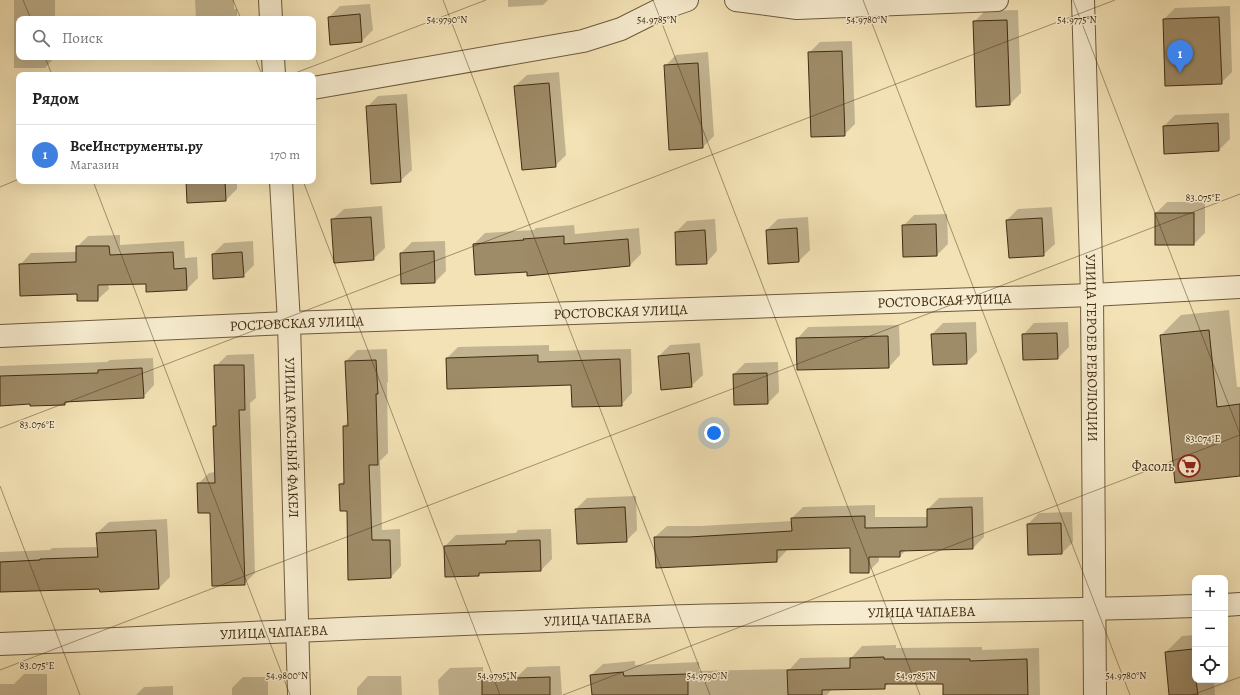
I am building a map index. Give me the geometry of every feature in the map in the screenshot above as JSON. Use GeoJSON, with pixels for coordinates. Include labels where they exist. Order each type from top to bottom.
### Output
{"type":"FeatureCollection","features":[{"type":"Feature","properties":{"kind":"street"},"geometry":{"type":"LineString","coordinates":[[270,0],[271,16]]}},
{"type":"Feature","properties":{"kind":"street"},"geometry":{"type":"LineString","coordinates":[[316,87],[583,41],[621,29],[661,9],[687,0]]}},
{"type":"Feature","properties":{"kind":"street"},"geometry":{"type":"LineString","coordinates":[[736,0],[797,8],[837,3],[997,0]]}},
{"type":"Feature","properties":{"kind":"street","name":"УЛИЦА ГЕРОЕВ РЕВОЛЮЦИИ"},"geometry":{"type":"LineString","coordinates":[[1082,0],[1092,295],[1095,695]]}},
{"type":"Feature","properties":{"kind":"street"},"geometry":{"type":"LineString","coordinates":[[273,60],[274,72]]}},
{"type":"Feature","properties":{"kind":"street","name":"УЛИЦА КРАСНЫЙ ФАКЕЛ"},"geometry":{"type":"LineString","coordinates":[[280,184],[289,323],[299,695]]}},
{"type":"Feature","properties":{"kind":"street","name":"РОСТОВСКАЯ УЛИЦА"},"geometry":{"type":"LineString","coordinates":[[0,336],[289,323],[1092,295],[1240,287]]}},
{"type":"Feature","properties":{"kind":"street"},"geometry":{"type":"LineString","coordinates":[[1228,605],[1240,604]]}},
{"type":"Feature","properties":{"kind":"street","name":"УЛИЦА ЧАПАЕВА"},"geometry":{"type":"LineString","coordinates":[[0,644],[693,616],[1094,610],[1192,606]]}},
{"type":"Feature","properties":{"kind":"building"},"geometry":{"type":"Polygon","coordinates":[[[360,14],[362,42],[330,45],[328,17],[360,14]]]}},
{"type":"Feature","properties":{"kind":"building"},"geometry":{"type":"Polygon","coordinates":[[[1219,17],[1222,84],[1165,86],[1163,19],[1219,17]]]}},
{"type":"Feature","properties":{"kind":"building"},"geometry":{"type":"Polygon","coordinates":[[[1007,20],[1010,105],[976,107],[973,21],[1007,20]]]}},
{"type":"Feature","properties":{"kind":"building"},"geometry":{"type":"Polygon","coordinates":[[[842,51],[845,136],[811,137],[808,52],[842,51]]]}},
{"type":"Feature","properties":{"kind":"building"},"geometry":{"type":"Polygon","coordinates":[[[698,63],[703,148],[669,150],[664,65],[698,63]]]}},
{"type":"Feature","properties":{"kind":"building"},"geometry":{"type":"Polygon","coordinates":[[[549,83],[556,167],[522,170],[514,86],[549,83]]]}},
{"type":"Feature","properties":{"kind":"building"},"geometry":{"type":"Polygon","coordinates":[[[396,104],[401,182],[371,184],[366,106],[396,104]]]}},
{"type":"Feature","properties":{"kind":"building"},"geometry":{"type":"Polygon","coordinates":[[[1218,123],[1219,151],[1164,154],[1163,126],[1218,123]]]}},
{"type":"Feature","properties":{"kind":"building"},"geometry":{"type":"Polygon","coordinates":[[[186,184],[225,184],[226,201],[187,203],[186,184]]]}},
{"type":"Feature","properties":{"kind":"building"},"geometry":{"type":"Polygon","coordinates":[[[1155,213],[1194,213],[1194,245],[1155,245],[1155,213]]]}},
{"type":"Feature","properties":{"kind":"building"},"geometry":{"type":"Polygon","coordinates":[[[371,217],[374,260],[334,263],[331,219],[371,217]]]}},
{"type":"Feature","properties":{"kind":"building"},"geometry":{"type":"Polygon","coordinates":[[[1042,218],[1044,256],[1009,258],[1006,220],[1042,218]]]}},
{"type":"Feature","properties":{"kind":"building"},"geometry":{"type":"Polygon","coordinates":[[[936,224],[937,256],[903,257],[902,225],[936,224]]]}},
{"type":"Feature","properties":{"kind":"building"},"geometry":{"type":"Polygon","coordinates":[[[797,228],[799,262],[768,264],[766,230],[797,228]]]}},
{"type":"Feature","properties":{"kind":"building"},"geometry":{"type":"Polygon","coordinates":[[[705,230],[707,264],[676,265],[675,232],[705,230]]]}},
{"type":"Feature","properties":{"kind":"building"},"geometry":{"type":"Polygon","coordinates":[[[564,236],[564,244],[628,239],[630,266],[527,276],[527,272],[475,275],[473,244],[564,236]]]}},
{"type":"Feature","properties":{"kind":"building"},"geometry":{"type":"Polygon","coordinates":[[[76,246],[109,246],[110,255],[173,252],[174,269],[186,268],[187,290],[146,292],[146,284],[98,285],[98,301],[77,301],[77,294],[20,296],[19,264],[76,262],[76,246]]]}},
{"type":"Feature","properties":{"kind":"building"},"geometry":{"type":"Polygon","coordinates":[[[434,251],[435,283],[401,284],[400,253],[434,251]]]}},
{"type":"Feature","properties":{"kind":"building"},"geometry":{"type":"Polygon","coordinates":[[[242,252],[244,277],[213,279],[212,254],[242,252]]]}},
{"type":"Feature","properties":{"kind":"building"},"geometry":{"type":"Polygon","coordinates":[[[1209,330],[1217,407],[1240,404],[1240,476],[1175,483],[1160,335],[1209,330]]]}},
{"type":"Feature","properties":{"kind":"building"},"geometry":{"type":"Polygon","coordinates":[[[966,333],[967,364],[933,365],[931,334],[966,333]]]}},
{"type":"Feature","properties":{"kind":"building"},"geometry":{"type":"Polygon","coordinates":[[[1057,333],[1058,359],[1023,360],[1022,334],[1057,333]]]}},
{"type":"Feature","properties":{"kind":"building"},"geometry":{"type":"Polygon","coordinates":[[[888,336],[889,368],[797,370],[796,338],[888,336]]]}},
{"type":"Feature","properties":{"kind":"building"},"geometry":{"type":"Polygon","coordinates":[[[689,353],[692,387],[661,390],[658,356],[689,353]]]}},
{"type":"Feature","properties":{"kind":"building"},"geometry":{"type":"Polygon","coordinates":[[[538,355],[538,362],[620,359],[622,406],[572,407],[571,385],[447,389],[446,358],[538,355]]]}},
{"type":"Feature","properties":{"kind":"building"},"geometry":{"type":"Polygon","coordinates":[[[376,360],[378,394],[376,394],[378,465],[369,465],[372,540],[390,540],[391,578],[348,580],[347,511],[340,511],[339,484],[344,484],[343,426],[348,426],[345,361],[376,360]]]}},
{"type":"Feature","properties":{"kind":"building"},"geometry":{"type":"Polygon","coordinates":[[[214,365],[244,365],[245,410],[239,410],[245,585],[212,586],[210,513],[198,513],[197,483],[215,483],[213,426],[216,426],[214,365]]]}},
{"type":"Feature","properties":{"kind":"building"},"geometry":{"type":"Polygon","coordinates":[[[142,368],[144,398],[65,402],[65,405],[30,406],[30,404],[0,406],[0,376],[98,373],[98,370],[142,368]]]}},
{"type":"Feature","properties":{"kind":"building"},"geometry":{"type":"Polygon","coordinates":[[[767,373],[768,404],[734,405],[733,374],[767,373]]]}},
{"type":"Feature","properties":{"kind":"building"},"geometry":{"type":"Polygon","coordinates":[[[625,507],[627,542],[577,544],[575,509],[625,507]]]}},
{"type":"Feature","properties":{"kind":"building"},"geometry":{"type":"Polygon","coordinates":[[[972,507],[973,549],[900,551],[900,557],[869,557],[869,573],[850,573],[850,548],[777,550],[777,562],[656,568],[654,537],[689,537],[792,531],[791,518],[865,516],[865,528],[927,527],[927,509],[972,507]]]}},
{"type":"Feature","properties":{"kind":"building"},"geometry":{"type":"Polygon","coordinates":[[[1061,523],[1062,554],[1028,555],[1027,524],[1061,523]]]}},
{"type":"Feature","properties":{"kind":"building"},"geometry":{"type":"Polygon","coordinates":[[[156,530],[159,589],[100,592],[99,589],[0,592],[0,562],[98,557],[96,533],[156,530]]]}},
{"type":"Feature","properties":{"kind":"building"},"geometry":{"type":"Polygon","coordinates":[[[540,540],[541,571],[479,573],[479,576],[445,577],[444,546],[506,544],[506,541],[540,540]]]}},
{"type":"Feature","properties":{"kind":"building"},"geometry":{"type":"Polygon","coordinates":[[[1192,649],[1192,683],[1196,683],[1198,695],[1169,695],[1165,652],[1192,649]]]}},
{"type":"Feature","properties":{"kind":"building"},"geometry":{"type":"Polygon","coordinates":[[[884,657],[884,659],[970,659],[970,661],[1027,659],[1028,695],[943,695],[943,684],[885,684],[885,689],[822,690],[822,695],[788,695],[787,670],[850,668],[850,658],[884,657]]]}},
{"type":"Feature","properties":{"kind":"building"},"geometry":{"type":"Polygon","coordinates":[[[623,672],[624,676],[688,674],[688,695],[592,695],[590,675],[623,672]]]}},
{"type":"Feature","properties":{"kind":"building"},"geometry":{"type":"Polygon","coordinates":[[[550,677],[550,695],[482,695],[482,679],[550,677]]]}},
{"type":"Feature","properties":{"kind":"place","name":"ВсеИнструменты.ру"},"geometry":{"type":"Point","coordinates":[1180,73]}},
{"type":"Feature","properties":{"kind":"place","name":"Фасоль"},"geometry":{"type":"Point","coordinates":[1189,466]}}]}
